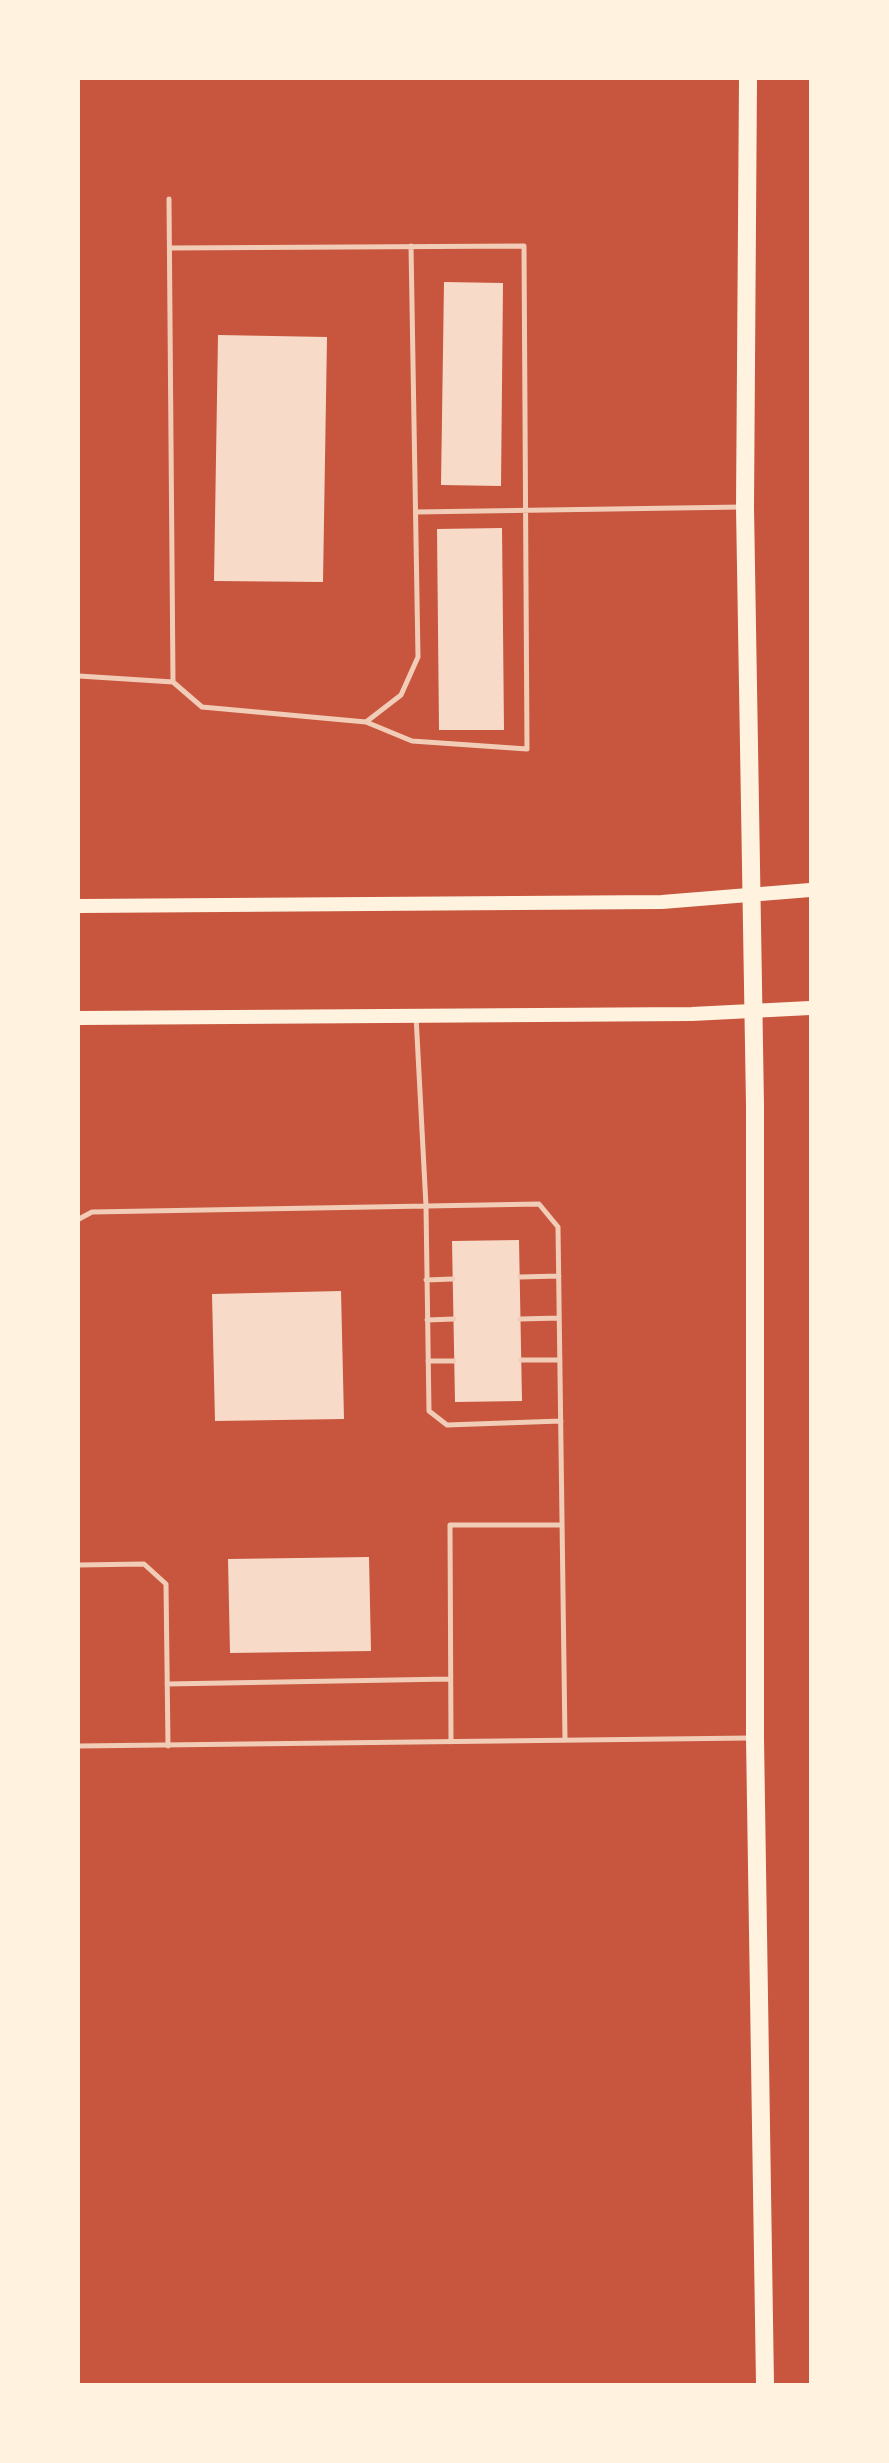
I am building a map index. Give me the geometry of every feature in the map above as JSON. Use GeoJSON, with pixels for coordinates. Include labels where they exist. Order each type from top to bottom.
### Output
{"type":"FeatureCollection","features":[{"type":"Feature","properties":{"kind":"main road"},"geometry":{"type":"LineString","coordinates":[[748,79],[745,508],[754,1012],[755,1738],[765,2384]]}},
{"type":"Feature","properties":{"kind":"main road"},"geometry":{"type":"LineString","coordinates":[[79,906],[662,902],[810,890]]}},
{"type":"Feature","properties":{"kind":"main road"},"geometry":{"type":"LineString","coordinates":[[79,1018],[754,1012],[810,1007]]}},
{"type":"Feature","properties":{"kind":"lane"},"geometry":{"type":"LineString","coordinates":[[169,199],[173,682]]}},
{"type":"Feature","properties":{"kind":"lane"},"geometry":{"type":"LineString","coordinates":[[366,722],[401,695],[418,657],[411,246]]}},
{"type":"Feature","properties":{"kind":"lane"},"geometry":{"type":"LineString","coordinates":[[79,676],[173,682],[202,707],[366,722],[412,741],[527,749],[524,246],[170,248]]}},
{"type":"Feature","properties":{"kind":"lane"},"geometry":{"type":"LineString","coordinates":[[416,512],[745,508]]}},
{"type":"Feature","properties":{"kind":"lane"},"geometry":{"type":"LineString","coordinates":[[416,1016],[426,1206],[429,1411],[447,1425],[561,1421]]}},
{"type":"Feature","properties":{"kind":"lane"},"geometry":{"type":"LineString","coordinates":[[79,1219],[92,1212],[539,1204],[558,1227],[565,1740]]}},
{"type":"Feature","properties":{"kind":"lane"},"geometry":{"type":"LineString","coordinates":[[520,1278],[559,1276]]}},
{"type":"Feature","properties":{"kind":"lane"},"geometry":{"type":"LineString","coordinates":[[426,1280],[453,1279]]}},
{"type":"Feature","properties":{"kind":"lane"},"geometry":{"type":"LineString","coordinates":[[520,1319],[559,1318]]}},
{"type":"Feature","properties":{"kind":"lane"},"geometry":{"type":"LineString","coordinates":[[427,1320],[454,1319]]}},
{"type":"Feature","properties":{"kind":"lane"},"geometry":{"type":"LineString","coordinates":[[521,1360],[560,1360]]}},
{"type":"Feature","properties":{"kind":"lane"},"geometry":{"type":"LineString","coordinates":[[428,1361],[454,1361]]}},
{"type":"Feature","properties":{"kind":"lane"},"geometry":{"type":"LineString","coordinates":[[451,1742],[450,1525],[562,1525]]}},
{"type":"Feature","properties":{"kind":"lane"},"geometry":{"type":"LineString","coordinates":[[79,1565],[144,1564],[166,1584],[168,1746]]}},
{"type":"Feature","properties":{"kind":"lane"},"geometry":{"type":"LineString","coordinates":[[167,1684],[450,1679]]}},
{"type":"Feature","properties":{"kind":"lane"},"geometry":{"type":"LineString","coordinates":[[79,1746],[755,1738]]}},
{"type":"Feature","properties":{"kind":"building"},"geometry":{"type":"Polygon","coordinates":[[[444,282],[503,283],[501,486],[441,485],[444,282]]]}},
{"type":"Feature","properties":{"kind":"building"},"geometry":{"type":"Polygon","coordinates":[[[218,335],[327,337],[323,582],[214,581],[218,335]]]}},
{"type":"Feature","properties":{"kind":"building"},"geometry":{"type":"Polygon","coordinates":[[[502,528],[504,730],[439,730],[437,529],[502,528]]]}},
{"type":"Feature","properties":{"kind":"building"},"geometry":{"type":"Polygon","coordinates":[[[519,1240],[522,1401],[455,1402],[452,1241],[519,1240]]]}},
{"type":"Feature","properties":{"kind":"building"},"geometry":{"type":"Polygon","coordinates":[[[341,1291],[344,1419],[215,1421],[212,1294],[341,1291]]]}},
{"type":"Feature","properties":{"kind":"building"},"geometry":{"type":"Polygon","coordinates":[[[369,1557],[371,1651],[230,1653],[228,1559],[369,1557]]]}}]}
